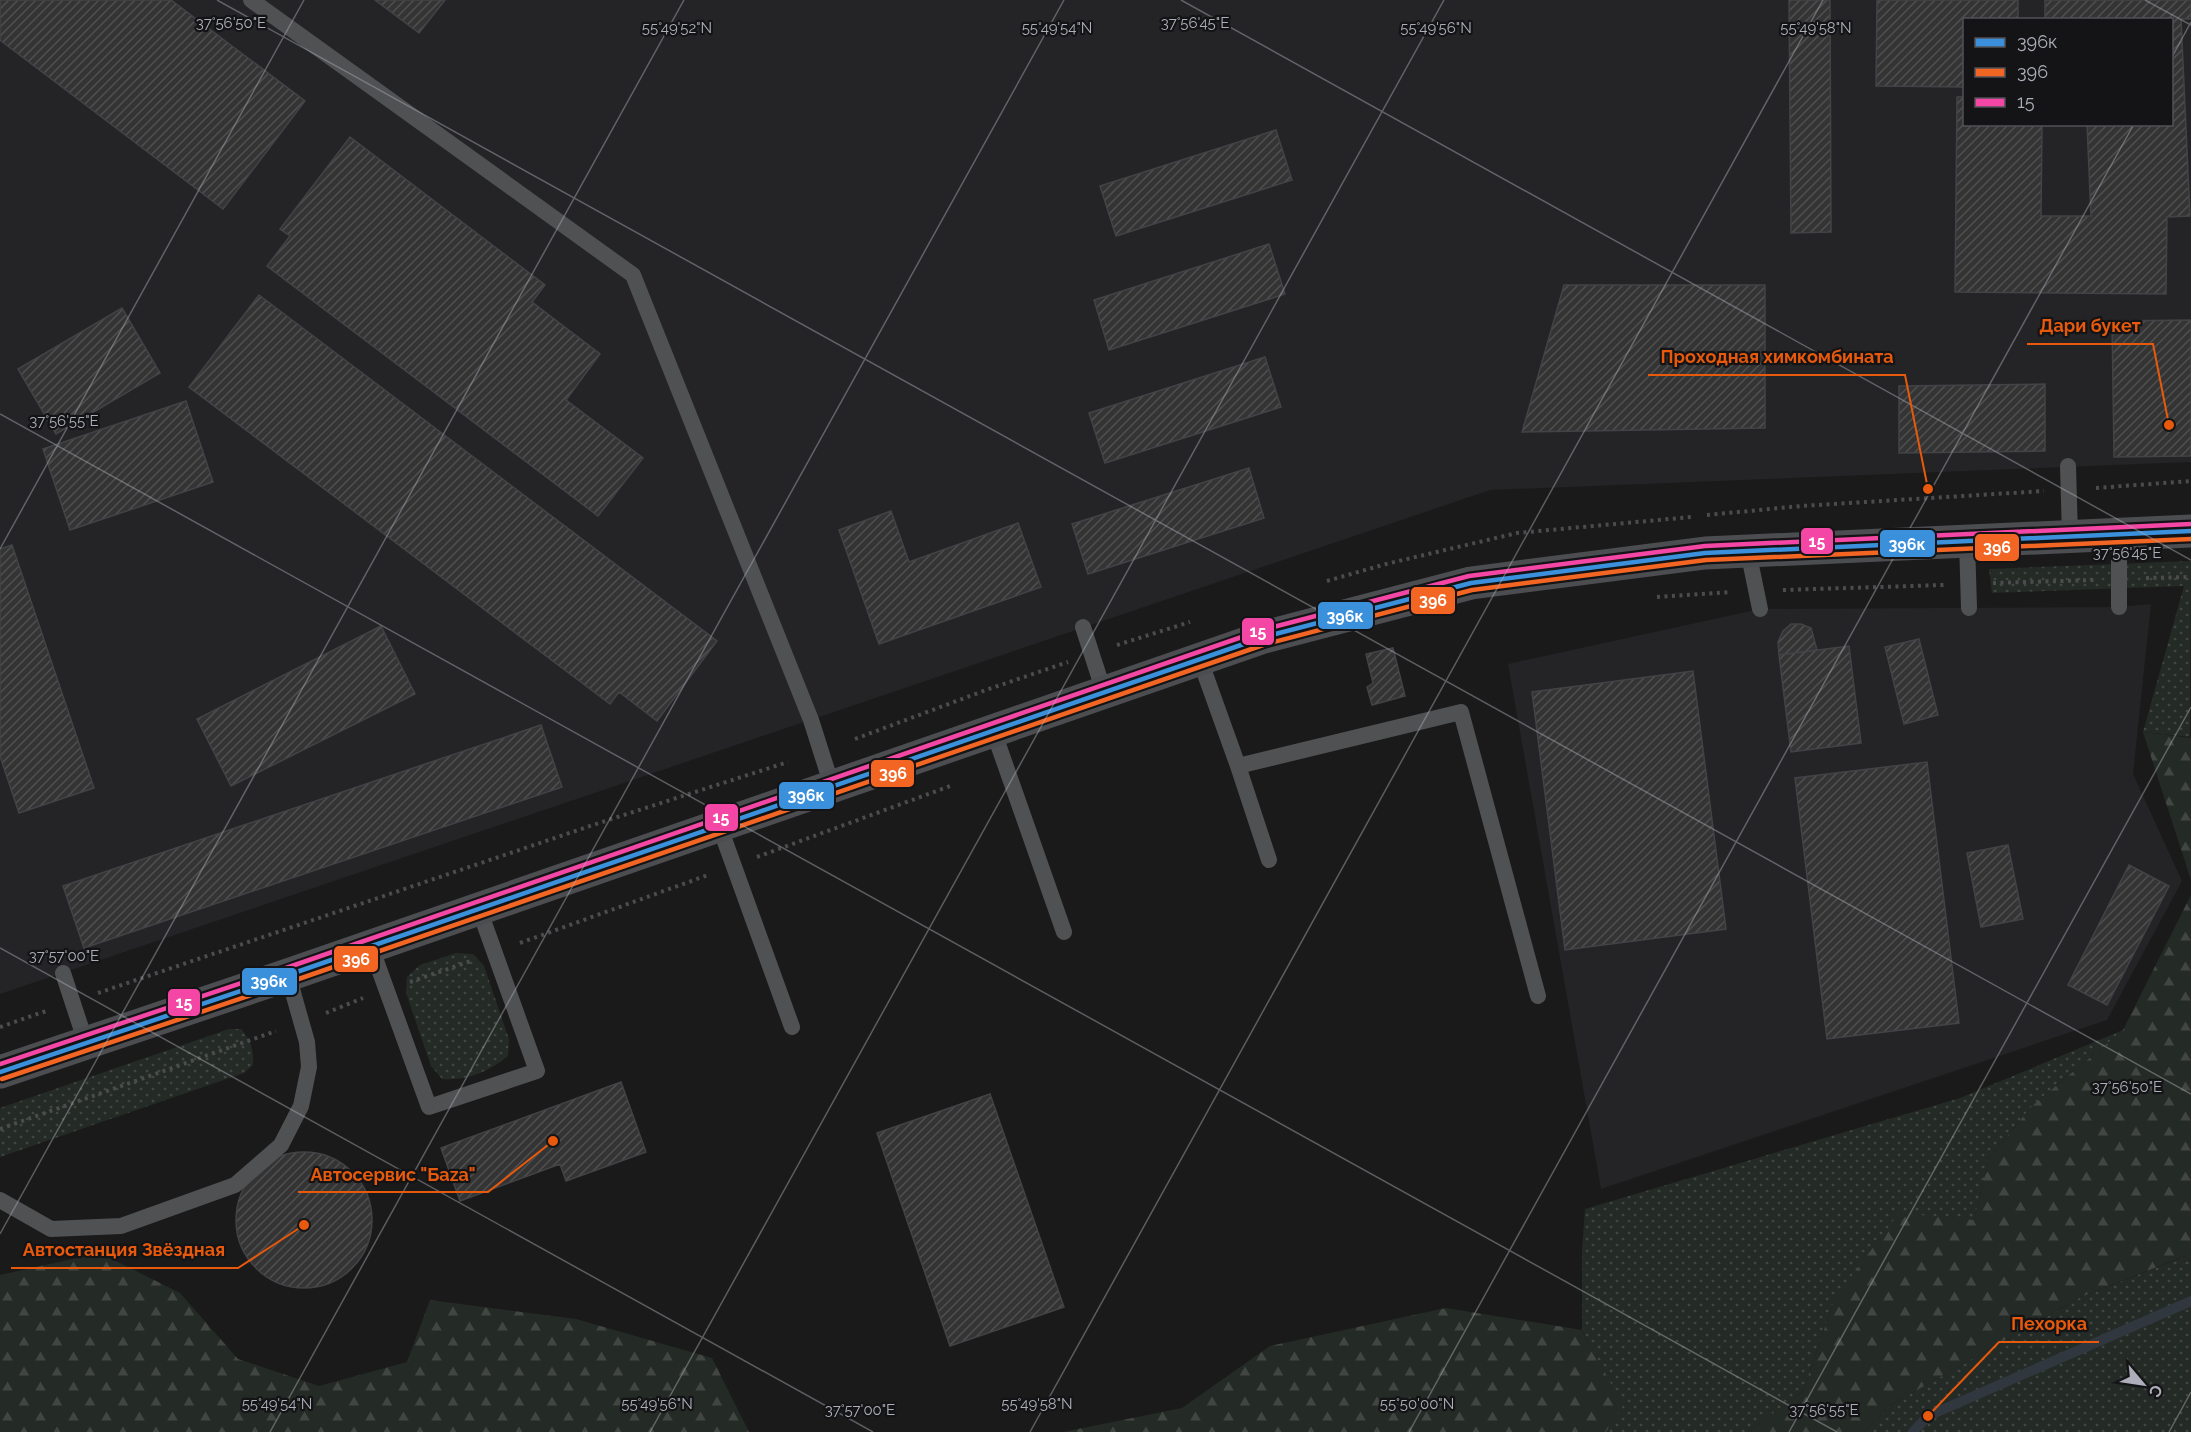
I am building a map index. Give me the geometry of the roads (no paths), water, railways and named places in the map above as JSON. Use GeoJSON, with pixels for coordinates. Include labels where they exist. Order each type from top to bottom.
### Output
{"type":"FeatureCollection","features":[{"type":"Feature","properties":{"kind":"main road"},"geometry":{"type":"LineString","coordinates":[[0,1072],[288,975],[1264,637],[1471,583],[1705,553],[2191,531]]}},
{"type":"Feature","properties":{"kind":"lane"},"geometry":{"type":"LineString","coordinates":[[251,0],[633,275],[811,720],[832,786]]}},
{"type":"Feature","properties":{"kind":"lane"},"geometry":{"type":"LineString","coordinates":[[2068,466],[2070,536]]}},
{"type":"Feature","properties":{"kind":"lane"},"geometry":{"type":"LineString","coordinates":[[2119,534],[2119,607]]}},
{"type":"Feature","properties":{"kind":"lane"},"geometry":{"type":"LineString","coordinates":[[1967,541],[1969,608]]}},
{"type":"Feature","properties":{"kind":"lane"},"geometry":{"type":"LineString","coordinates":[[1748,551],[1760,609]]}},
{"type":"Feature","properties":{"kind":"lane"},"geometry":{"type":"LineString","coordinates":[[1083,627],[1104,692]]}},
{"type":"Feature","properties":{"kind":"lane"},"geometry":{"type":"LineString","coordinates":[[1200,660],[1269,860]]}},
{"type":"Feature","properties":{"kind":"lane"},"geometry":{"type":"LineString","coordinates":[[1238,766],[1461,712],[1538,996]]}},
{"type":"Feature","properties":{"kind":"lane"},"geometry":{"type":"LineString","coordinates":[[993,730],[1064,932]]}},
{"type":"Feature","properties":{"kind":"lane"},"geometry":{"type":"LineString","coordinates":[[720,825],[792,1026]]}},
{"type":"Feature","properties":{"kind":"lane"},"geometry":{"type":"LineString","coordinates":[[371,946],[429,1107],[537,1071],[479,909]]}},
{"type":"Feature","properties":{"kind":"lane"},"geometry":{"type":"LineString","coordinates":[[63,973],[86,1043]]}},
{"type":"Feature","properties":{"kind":"lane"},"geometry":{"type":"LineString","coordinates":[[0,1200],[51,1229],[121,1226],[235,1185],[280,1145],[301,1106],[309,1067],[307,1042],[288,975]]}},
{"type":"Feature","properties":{"kind":"waterway"},"geometry":{"type":"LineString","coordinates":[[1913,1432],[1928,1416],[2191,1301]]}},
{"type":"Feature","properties":{"kind":"place","name":"Дари букет"},"geometry":{"type":"Point","coordinates":[2169,425]}},
{"type":"Feature","properties":{"kind":"place","name":"Проходная химкомбината"},"geometry":{"type":"Point","coordinates":[1928,489]}},
{"type":"Feature","properties":{"kind":"place","name":"Автосервис \"Баzа\""},"geometry":{"type":"Point","coordinates":[553,1141]}},
{"type":"Feature","properties":{"kind":"place","name":"Автостанция Звёздная"},"geometry":{"type":"Point","coordinates":[304,1225]}},
{"type":"Feature","properties":{"kind":"place","name":"Пехорка"},"geometry":{"type":"Point","coordinates":[1928,1416]}}]}
